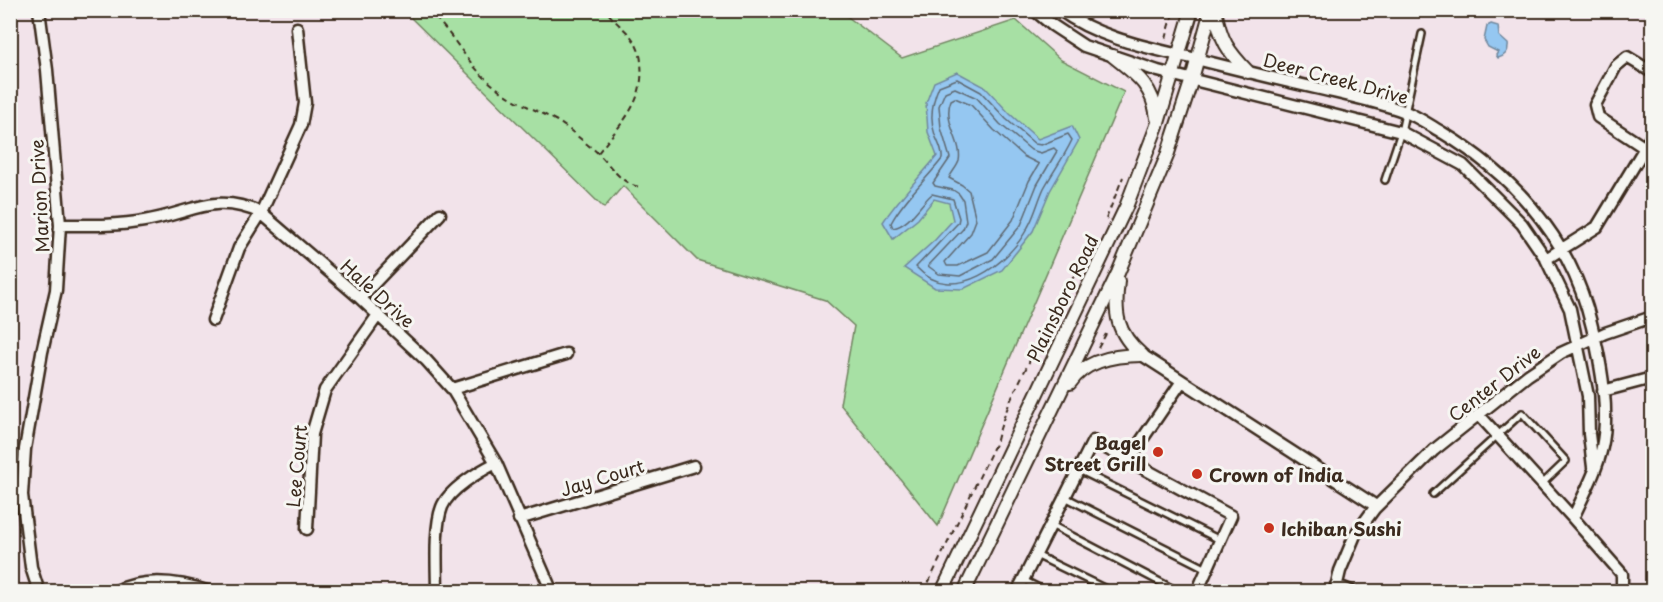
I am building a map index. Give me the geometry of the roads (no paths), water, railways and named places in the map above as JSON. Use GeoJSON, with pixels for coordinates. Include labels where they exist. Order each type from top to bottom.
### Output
{"type":"FeatureCollection","features":[{"type":"Feature","properties":{"kind":"street","name":"Marion Drive"},"geometry":{"type":"LineString","coordinates":[[39,10],[47,70],[60,225],[56,290],[42,352],[25,449],[22,495],[31,567],[39,591]]}},
{"type":"Feature","properties":{"kind":"street","name":"Deer Creek Drive"},"geometry":{"type":"LineString","coordinates":[[1034,10],[1084,46],[1173,74],[1401,132],[1463,165],[1522,224],[1546,260],[1570,309],[1588,396],[1589,434],[1594,470]]}},
{"type":"Feature","properties":{"kind":"street","name":"Deer Creek Drive"},"geometry":{"type":"LineString","coordinates":[[1060,10],[1102,33],[1163,51],[1362,99],[1405,112],[1464,146],[1493,168],[1532,207],[1563,249],[1583,297],[1595,337],[1605,401],[1602,447],[1594,470]]}},
{"type":"Feature","properties":{"kind":"street","name":"Plainsboro Road"},"geometry":{"type":"LineString","coordinates":[[942,591],[1117,225],[1158,123],[1192,10]]}},
{"type":"Feature","properties":{"kind":"street","name":"Plainsboro Road"},"geometry":{"type":"LineString","coordinates":[[964,591],[1118,273],[1167,156],[1211,10]]}},
{"type":"Feature","properties":{"kind":"street"},"geometry":{"type":"LineString","coordinates":[[1215,10],[1220,32],[1230,54],[1248,72]]}},
{"type":"Feature","properties":{"kind":"street"},"geometry":{"type":"LineString","coordinates":[[213,320],[239,248],[261,213],[301,125],[305,103],[297,28]]}},
{"type":"Feature","properties":{"kind":"street"},"geometry":{"type":"LineString","coordinates":[[1113,56],[1141,78],[1155,101],[1158,123]]}},
{"type":"Feature","properties":{"kind":"street"},"geometry":{"type":"LineString","coordinates":[[1646,148],[1598,117],[1595,105],[1616,66],[1627,57],[1653,72]]}},
{"type":"Feature","properties":{"kind":"street"},"geometry":{"type":"LineString","coordinates":[[1546,260],[1597,227],[1653,136]]}},
{"type":"Feature","properties":{"kind":"street","name":"Hale Drive"},"geometry":{"type":"LineString","coordinates":[[60,225],[119,225],[176,214],[199,206],[223,203],[244,205],[261,213],[360,298],[426,360],[453,389],[496,463],[552,591]]}},
{"type":"Feature","properties":{"kind":"street"},"geometry":{"type":"LineString","coordinates":[[360,298],[440,214]]}},
{"type":"Feature","properties":{"kind":"street"},"geometry":{"type":"LineString","coordinates":[[1118,273],[1116,299],[1119,325],[1132,347],[1376,506]]}},
{"type":"Feature","properties":{"kind":"street","name":"Lee Court"},"geometry":{"type":"LineString","coordinates":[[307,530],[312,434],[325,390],[378,315]]}},
{"type":"Feature","properties":{"kind":"street","name":"Center Drive"},"geometry":{"type":"LineString","coordinates":[[1336,588],[1355,535],[1376,506],[1434,450],[1528,375],[1561,353],[1595,337],[1653,317]]}},
{"type":"Feature","properties":{"kind":"street"},"geometry":{"type":"LineString","coordinates":[[453,389],[566,354]]}},
{"type":"Feature","properties":{"kind":"street"},"geometry":{"type":"LineString","coordinates":[[1056,404],[1074,376],[1083,370],[1111,358],[1142,355]]}},
{"type":"Feature","properties":{"kind":"street"},"geometry":{"type":"LineString","coordinates":[[1603,391],[1653,378]]}},
{"type":"Feature","properties":{"kind":"street"},"geometry":{"type":"LineString","coordinates":[[1130,461],[1182,381]]}},
{"type":"Feature","properties":{"kind":"street"},"geometry":{"type":"LineString","coordinates":[[1479,415],[1623,574],[1621,589]]}},
{"type":"Feature","properties":{"kind":"street"},"geometry":{"type":"LineString","coordinates":[[1017,591],[1093,441],[1231,516],[1197,591]]}},
{"type":"Feature","properties":{"kind":"street"},"geometry":{"type":"LineString","coordinates":[[437,591],[437,536],[442,506],[472,476],[496,463]]}},
{"type":"Feature","properties":{"kind":"street","name":"Jay Court"},"geometry":{"type":"LineString","coordinates":[[519,519],[694,466]]}},
{"type":"Feature","properties":{"kind":"street"},"geometry":{"type":"LineString","coordinates":[[1573,518],[1594,470]]}},
{"type":"Feature","properties":{"kind":"street"},"geometry":{"type":"LineString","coordinates":[[114,591],[159,580],[210,591]]}},
{"type":"Feature","properties":{"kind":"street"},"geometry":{"type":"LineString","coordinates":[[1336,588],[1353,591]]}},
{"type":"Feature","properties":{"kind":"lane"},"geometry":{"type":"LineString","coordinates":[[1385,180],[1401,132],[1422,34]]}},
{"type":"Feature","properties":{"kind":"lane"},"geometry":{"type":"LineString","coordinates":[[1433,494],[1521,413],[1566,461],[1542,484]]}},
{"type":"Feature","properties":{"kind":"lane"},"geometry":{"type":"LineString","coordinates":[[1079,470],[1220,540]]}},
{"type":"Feature","properties":{"kind":"lane"},"geometry":{"type":"LineString","coordinates":[[1065,497],[1207,569]]}},
{"type":"Feature","properties":{"kind":"lane"},"geometry":{"type":"LineString","coordinates":[[1051,525],[1179,591]]}},
{"type":"Feature","properties":{"kind":"lane"},"geometry":{"type":"LineString","coordinates":[[1036,555],[1112,591]]}},
{"type":"Feature","properties":{"kind":"lane"},"geometry":{"type":"LineString","coordinates":[[1023,580],[1047,591]]}},
{"type":"Feature","properties":{"kind":"water"},"geometry":{"type":"Polygon","coordinates":[[[1491,24],[1498,26],[1499,36],[1508,44],[1506,53],[1498,58],[1496,55],[1498,52],[1488,47],[1484,40],[1487,26],[1491,24]]]}},
{"type":"Feature","properties":{"kind":"water"},"geometry":{"type":"Polygon","coordinates":[[[957,72],[985,87],[1038,139],[1072,126],[1079,140],[1050,191],[1033,231],[1002,270],[963,289],[935,288],[904,268],[953,220],[949,203],[934,199],[918,219],[893,239],[883,222],[937,156],[928,132],[926,103],[934,82],[957,72]]]}},
{"type":"Feature","properties":{"kind":"place","name":"Bagel Street Grill"},"geometry":{"type":"Point","coordinates":[1158,452]}},
{"type":"Feature","properties":{"kind":"place","name":"Crown of India"},"geometry":{"type":"Point","coordinates":[1197,474]}},
{"type":"Feature","properties":{"kind":"place","name":"Ichiban Sushi"},"geometry":{"type":"Point","coordinates":[1269,528]}}]}
